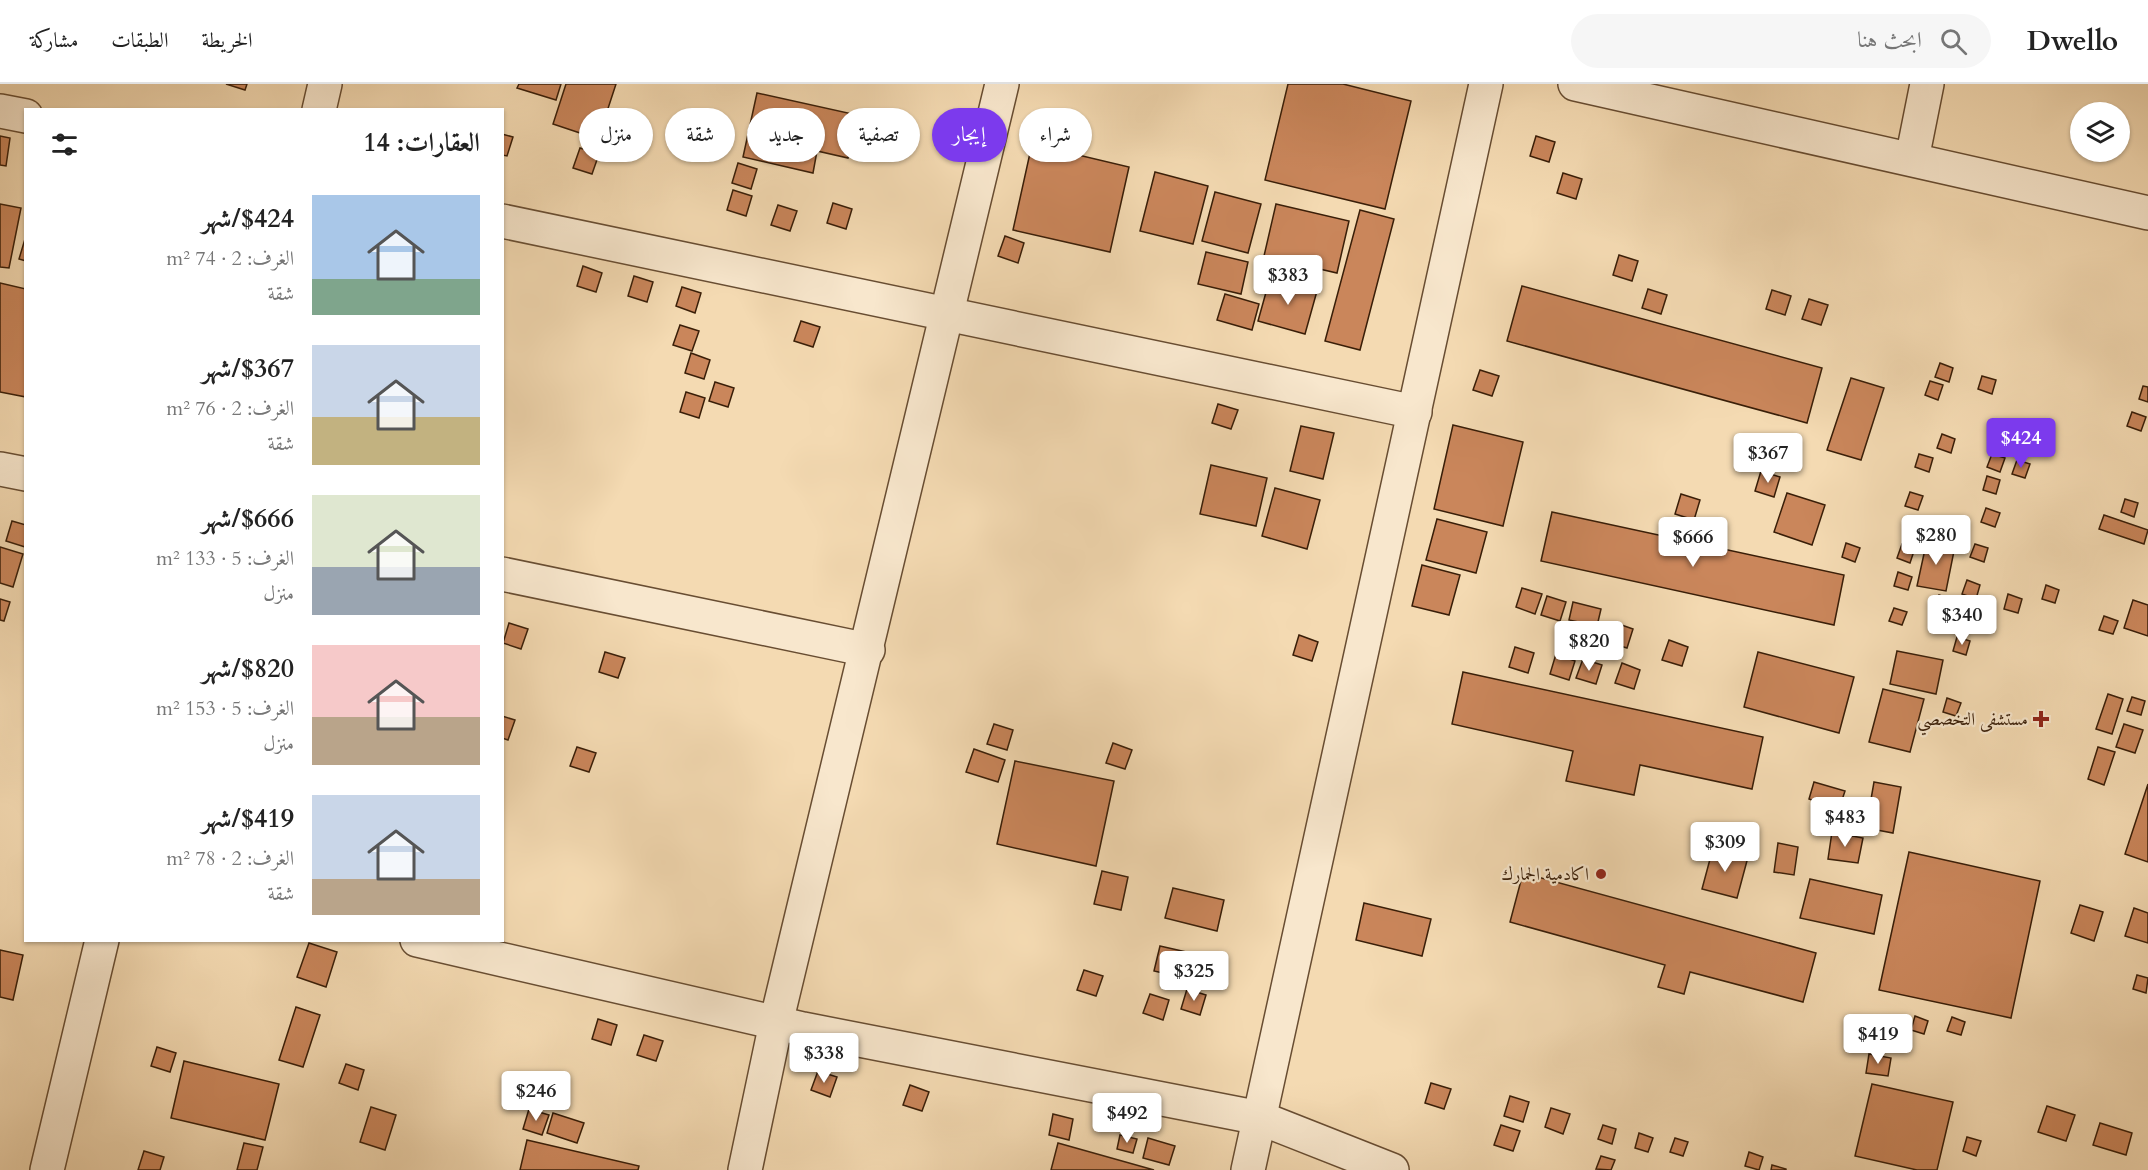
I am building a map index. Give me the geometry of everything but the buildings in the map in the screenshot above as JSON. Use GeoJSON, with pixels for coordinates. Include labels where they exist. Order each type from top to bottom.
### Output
{"type":"FeatureCollection","features":[{"type":"Feature","properties":{"kind":"street"},"geometry":{"type":"LineString","coordinates":[[320,108],[326,84]]}},
{"type":"Feature","properties":{"kind":"street"},"geometry":{"type":"LineString","coordinates":[[745,1170],[776,1023],[868,650],[1002,84]]}},
{"type":"Feature","properties":{"kind":"street"},"geometry":{"type":"LineString","coordinates":[[1248,1170],[1486,84]]}},
{"type":"Feature","properties":{"kind":"street"},"geometry":{"type":"LineString","coordinates":[[1575,84],[2148,213]]}},
{"type":"Feature","properties":{"kind":"street"},"geometry":{"type":"LineString","coordinates":[[1912,159],[1927,84]]}},
{"type":"Feature","properties":{"kind":"street"},"geometry":{"type":"LineString","coordinates":[[0,111],[24,117]]}},
{"type":"Feature","properties":{"kind":"street"},"geometry":{"type":"LineString","coordinates":[[504,221],[1415,412]]}},
{"type":"Feature","properties":{"kind":"street"},"geometry":{"type":"LineString","coordinates":[[0,469],[24,474]]}},
{"type":"Feature","properties":{"kind":"street"},"geometry":{"type":"LineString","coordinates":[[504,574],[868,650]]}},
{"type":"Feature","properties":{"kind":"street"},"geometry":{"type":"LineString","coordinates":[[47,1170],[102,942]]}},
{"type":"Feature","properties":{"kind":"street"},"geometry":{"type":"LineString","coordinates":[[426,942],[776,1023],[1260,1118],[1392,1170]]}},
{"type":"Feature","properties":{"kind":"place","name":"مستشفى التخصصي"},"geometry":{"type":"Point","coordinates":[2041,719]}},
{"type":"Feature","properties":{"kind":"place","name":"اكادمية الجمارك"},"geometry":{"type":"Point","coordinates":[1601,874]}}]}
